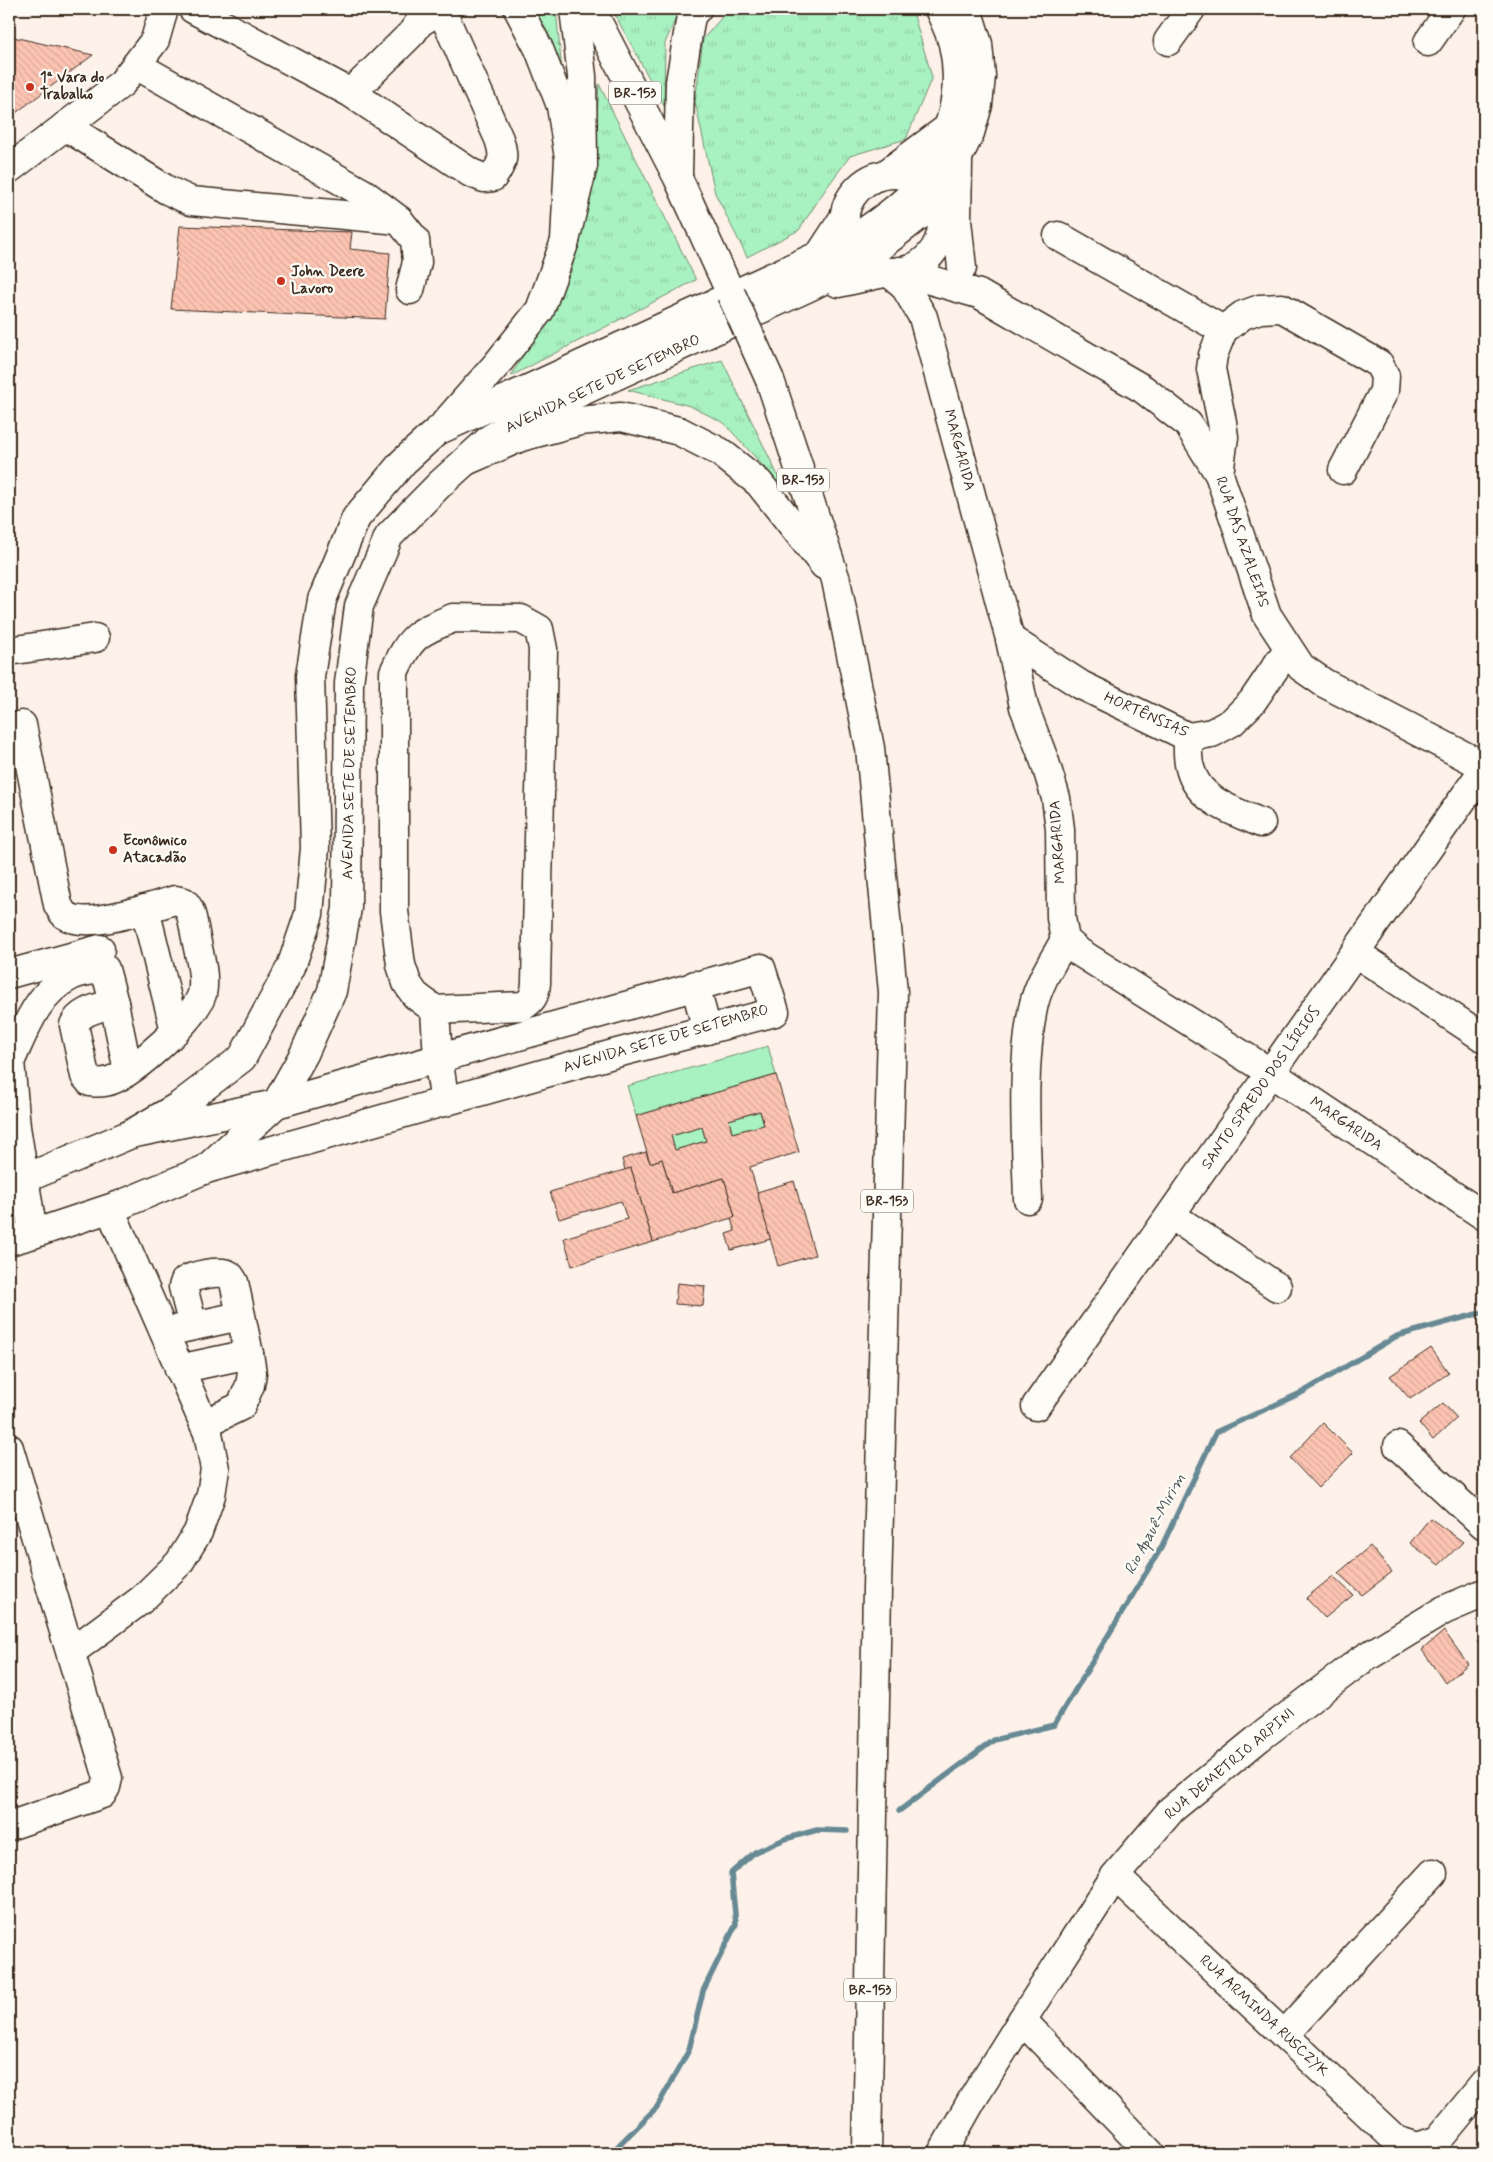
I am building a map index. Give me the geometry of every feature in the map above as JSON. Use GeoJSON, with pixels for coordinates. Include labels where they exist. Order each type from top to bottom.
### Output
{"type":"FeatureCollection","features":[{"type":"Feature","properties":{"kind":"main road"},"geometry":{"type":"LineString","coordinates":[[9,169],[122,83],[155,40],[164,9]]}},
{"type":"Feature","properties":{"kind":"main road"},"geometry":{"type":"LineString","coordinates":[[193,9],[351,93],[471,173],[484,178],[493,177],[501,164],[504,152],[499,139],[440,9],[419,23],[412,33],[351,93]]}},
{"type":"Feature","properties":{"kind":"main road"},"geometry":{"type":"LineString","coordinates":[[518,9],[540,49],[561,106],[569,158],[565,241]]}},
{"type":"Feature","properties":{"kind":"main road"},"geometry":{"type":"LineString","coordinates":[[565,241],[583,166],[582,76],[574,9]]}},
{"type":"Feature","properties":{"kind":"main road","name":"BR-153"},"geometry":{"type":"LineString","coordinates":[[591,9],[678,178],[770,380],[836,580],[870,748],[893,992],[877,1588],[867,2153]]}},
{"type":"Feature","properties":{"kind":"main road"},"geometry":{"type":"LineString","coordinates":[[678,178],[680,82],[691,16],[697,9]]}},
{"type":"Feature","properties":{"kind":"main road","name":"AVENIDA SETE DE SETEMBRO"},"geometry":{"type":"LineString","coordinates":[[929,190],[950,126],[956,100],[958,74],[953,44],[939,9]]}},
{"type":"Feature","properties":{"kind":"main road","name":"AVENIDA SETE DE SETEMBRO"},"geometry":{"type":"LineString","coordinates":[[206,1169],[276,1104],[304,1054],[332,991],[347,908],[349,684],[359,606],[389,536],[491,438],[528,416],[811,286],[855,252],[872,227],[929,190],[958,157],[970,133],[978,106],[981,76],[978,44],[967,9]]}},
{"type":"Feature","properties":{"kind":"main road"},"geometry":{"type":"LineString","coordinates":[[978,44],[982,9]]}},
{"type":"Feature","properties":{"kind":"main road"},"geometry":{"type":"LineString","coordinates":[[1168,41],[1191,9]]}},
{"type":"Feature","properties":{"kind":"main road"},"geometry":{"type":"LineString","coordinates":[[1428,42],[1451,9]]}},
{"type":"Feature","properties":{"kind":"main road"},"geometry":{"type":"LineString","coordinates":[[136,65],[363,193],[399,220],[415,240],[417,262],[410,290]]}},
{"type":"Feature","properties":{"kind":"main road"},"geometry":{"type":"LineString","coordinates":[[65,126],[167,190],[191,200],[399,220]]}},
{"type":"Feature","properties":{"kind":"main road"},"geometry":{"type":"LineString","coordinates":[[886,174],[950,126]]}},
{"type":"Feature","properties":{"kind":"main road"},"geometry":{"type":"LineString","coordinates":[[958,157],[957,220],[962,268]]}},
{"type":"Feature","properties":{"kind":"main road"},"geometry":{"type":"LineString","coordinates":[[811,286],[910,270],[929,258],[941,234],[943,218],[929,190],[905,174],[886,174],[869,179],[856,191],[846,207],[844,225],[855,252],[893,272]]}},
{"type":"Feature","properties":{"kind":"main road"},"geometry":{"type":"LineString","coordinates":[[819,256],[845,216]]}},
{"type":"Feature","properties":{"kind":"main road","name":"RUA DAS AZALEIAS"},"geometry":{"type":"LineString","coordinates":[[941,234],[979,294]]}},
{"type":"Feature","properties":{"kind":"main road"},"geometry":{"type":"LineString","coordinates":[[1058,236],[1223,330]]}},
{"type":"Feature","properties":{"kind":"main road","name":"AVENIDA SETE DE SETEMBRO"},"geometry":{"type":"LineString","coordinates":[[16,1181],[131,1134],[179,1106],[242,1058],[291,967],[309,914],[315,848],[310,676],[322,600],[356,518],[403,462],[437,431],[497,364],[540,310],[565,241]]}},
{"type":"Feature","properties":{"kind":"main road","name":"AVENIDA SETE DE SETEMBRO"},"geometry":{"type":"LineString","coordinates":[[437,431],[819,256],[855,252]]}},
{"type":"Feature","properties":{"kind":"main road","name":"RUA DAS AZALEIAS"},"geometry":{"type":"LineString","coordinates":[[893,272],[979,294],[1143,389],[1166,405],[1188,424],[1219,474],[1267,614],[1288,650],[1301,667],[1324,683],[1484,767]]}},
{"type":"Feature","properties":{"kind":"main road","name":"MARGARIDA"},"geometry":{"type":"LineString","coordinates":[[893,272],[904,285],[923,318],[1010,639],[1024,707],[1045,762],[1056,798],[1060,829],[1061,918],[1065,940],[1087,958],[1271,1073],[1484,1216]]}},
{"type":"Feature","properties":{"kind":"main road"},"geometry":{"type":"LineString","coordinates":[[1219,474],[1224,437],[1210,369],[1213,355],[1223,330],[1243,315],[1260,309],[1282,308],[1379,364],[1385,376],[1384,391],[1343,470]]}},
{"type":"Feature","properties":{"kind":"main road"},"geometry":{"type":"LineString","coordinates":[[466,461],[521,437],[580,421],[621,417],[679,431],[720,452],[760,484],[836,580]]}},
{"type":"Feature","properties":{"kind":"main road"},"geometry":{"type":"LineString","coordinates":[[435,1010],[523,1006],[531,1001],[535,994],[543,649],[539,629],[521,619],[453,618],[422,630],[405,648],[394,672],[394,911],[401,965],[407,984],[416,995],[435,1010],[438,1058],[445,1102]]}},
{"type":"Feature","properties":{"kind":"main road"},"geometry":{"type":"LineString","coordinates":[[9,651],[95,638]]}},
{"type":"Feature","properties":{"kind":"main road","name":"HORTÊNSIAS"},"geometry":{"type":"LineString","coordinates":[[1010,639],[1081,685],[1188,737],[1212,733],[1232,722],[1252,702],[1288,650]]}},
{"type":"Feature","properties":{"kind":"main road"},"geometry":{"type":"LineString","coordinates":[[22,725],[58,905],[65,915],[79,920],[94,921],[175,900],[184,902],[190,912],[203,975],[202,995],[191,1014],[161,1045],[128,1071],[113,1080],[100,1083],[90,1082],[85,1076],[74,1025],[77,1018],[83,1013],[114,1003]]}},
{"type":"Feature","properties":{"kind":"main road"},"geometry":{"type":"LineString","coordinates":[[1188,737],[1190,768],[1198,787],[1216,804],[1261,823]]}},
{"type":"Feature","properties":{"kind":"main road","name":"SANTO SPREDO DOS LÍRIOS"},"geometry":{"type":"LineString","coordinates":[[1036,1406],[1055,1376],[1172,1215],[1356,953],[1484,767]]}},
{"type":"Feature","properties":{"kind":"main road"},"geometry":{"type":"LineString","coordinates":[[145,909],[174,1031]]}},
{"type":"Feature","properties":{"kind":"main road"},"geometry":{"type":"LineString","coordinates":[[94,921],[128,1071]]}},
{"type":"Feature","properties":{"kind":"main road"},"geometry":{"type":"LineString","coordinates":[[1028,1199],[1026,1094],[1033,1007],[1043,978],[1065,940]]}},
{"type":"Feature","properties":{"kind":"main road"},"geometry":{"type":"LineString","coordinates":[[1356,953],[1484,1038]]}},
{"type":"Feature","properties":{"kind":"main road"},"geometry":{"type":"LineString","coordinates":[[9,974],[103,959]]}},
{"type":"Feature","properties":{"kind":"main road"},"geometry":{"type":"LineString","coordinates":[[21,1238],[12,1128],[10,1056],[37,1005],[49,991],[71,976],[103,959]]}},
{"type":"Feature","properties":{"kind":"main road","name":"AVENIDA SETE DE SETEMBRO"},"geometry":{"type":"LineString","coordinates":[[21,1238],[110,1209],[206,1169],[774,1012],[761,968],[276,1104],[131,1134]]}},
{"type":"Feature","properties":{"kind":"main road"},"geometry":{"type":"LineString","coordinates":[[695,985],[706,1030]]}},
{"type":"Feature","properties":{"kind":"main road"},"geometry":{"type":"LineString","coordinates":[[71,1652],[141,1600],[179,1562],[198,1532],[211,1495],[215,1469],[208,1433],[110,1209]]}},
{"type":"Feature","properties":{"kind":"main road"},"geometry":{"type":"LineString","coordinates":[[1172,1215],[1277,1287]]}},
{"type":"Feature","properties":{"kind":"main road"},"geometry":{"type":"LineString","coordinates":[[193,1326],[183,1287],[184,1281],[191,1277],[221,1272],[228,1274],[234,1282],[252,1373],[250,1385],[241,1406],[204,1424]]}},
{"type":"Feature","properties":{"kind":"main road"},"geometry":{"type":"LineString","coordinates":[[164,1333],[240,1316]]}},
{"type":"Feature","properties":{"kind":"main road"},"geometry":{"type":"LineString","coordinates":[[179,1369],[249,1354]]}},
{"type":"Feature","properties":{"kind":"main road"},"geometry":{"type":"LineString","coordinates":[[1398,1446],[1484,1526]]}},
{"type":"Feature","properties":{"kind":"main road"},"geometry":{"type":"LineString","coordinates":[[9,1448],[108,1778],[102,1794],[9,1826]]}},
{"type":"Feature","properties":{"kind":"main road","name":"RUA DEMETRIO ARPINI"},"geometry":{"type":"LineString","coordinates":[[942,2153],[972,2100],[1115,1876],[1172,1809],[1258,1738],[1360,1661],[1444,1610],[1484,1594]]}},
{"type":"Feature","properties":{"kind":"main road"},"geometry":{"type":"LineString","coordinates":[[1284,2035],[1433,1873]]}},
{"type":"Feature","properties":{"kind":"main road","name":"RUA ARMINDA RUSCZYK"},"geometry":{"type":"LineString","coordinates":[[1115,1876],[1396,2140],[1418,2147],[1438,2140],[1484,2084]]}},
{"type":"Feature","properties":{"kind":"main road"},"geometry":{"type":"LineString","coordinates":[[1022,2020],[1150,2153]]}},
{"type":"Feature","properties":{"kind":"green space"},"geometry":{"type":"Polygon","coordinates":[[[530,9],[556,9],[562,72],[530,9]]]}},
{"type":"Feature","properties":{"kind":"green space"},"geometry":{"type":"Polygon","coordinates":[[[612,9],[680,9],[665,43],[664,106],[612,9]]]}},
{"type":"Feature","properties":{"kind":"green space"},"geometry":{"type":"Polygon","coordinates":[[[729,9],[912,9],[932,77],[906,139],[850,156],[799,230],[747,257],[715,193],[695,102],[703,39],[729,9]]]}},
{"type":"Feature","properties":{"kind":"green space"},"geometry":{"type":"Polygon","coordinates":[[[599,84],[696,280],[511,376],[571,272],[593,179],[599,84]]]}},
{"type":"Feature","properties":{"kind":"green space"},"geometry":{"type":"Polygon","coordinates":[[[722,360],[785,490],[724,423],[690,406],[628,390],[722,360]]]}},
{"type":"Feature","properties":{"kind":"green space"},"geometry":{"type":"Polygon","coordinates":[[[768,1046],[776,1075],[636,1116],[627,1086],[768,1046]]]}},
{"type":"Feature","properties":{"kind":"green space"},"geometry":{"type":"Polygon","coordinates":[[[760,1111],[764,1125],[732,1133],[729,1120],[760,1111]]]}},
{"type":"Feature","properties":{"kind":"green space"},"geometry":{"type":"Polygon","coordinates":[[[702,1127],[706,1141],[675,1150],[671,1136],[702,1127]]]}},
{"type":"Feature","properties":{"kind":"building","name":"1ª Vara do Trabalho"},"geometry":{"type":"Polygon","coordinates":[[[9,36],[93,55],[9,118],[9,36]]]}},
{"type":"Feature","properties":{"kind":"building","name":"John Deere Lavoro"},"geometry":{"type":"Polygon","coordinates":[[[180,226],[352,232],[350,249],[390,253],[385,319],[171,309],[180,226]]]}},
{"type":"Feature","properties":{"kind":"building"},"geometry":{"type":"Polygon","coordinates":[[[776,1075],[799,1152],[750,1167],[771,1239],[731,1250],[726,1234],[735,1231],[731,1219],[735,1217],[724,1178],[672,1193],[662,1159],[650,1163],[636,1116],[776,1075]],[[760,1111],[729,1120],[732,1133],[764,1125],[760,1111]],[[702,1127],[671,1136],[675,1150],[706,1141],[702,1127]]]}},
{"type":"Feature","properties":{"kind":"building"},"geometry":{"type":"Polygon","coordinates":[[[646,1152],[650,1163],[662,1159],[672,1193],[724,1178],[735,1217],[653,1242],[631,1168],[625,1170],[622,1159],[646,1152]]]}},
{"type":"Feature","properties":{"kind":"building"},"geometry":{"type":"Polygon","coordinates":[[[631,1168],[653,1242],[572,1266],[564,1238],[627,1219],[621,1201],[559,1219],[550,1192],[631,1168]]]}},
{"type":"Feature","properties":{"kind":"building"},"geometry":{"type":"Polygon","coordinates":[[[794,1181],[815,1255],[778,1266],[757,1192],[794,1181]]]}},
{"type":"Feature","properties":{"kind":"building"},"geometry":{"type":"Polygon","coordinates":[[[677,1283],[705,1286],[703,1306],[675,1304],[677,1283]]]}},
{"type":"Feature","properties":{"kind":"building"},"geometry":{"type":"Polygon","coordinates":[[[1431,1348],[1449,1373],[1410,1399],[1390,1376],[1431,1348]]]}},
{"type":"Feature","properties":{"kind":"building"},"geometry":{"type":"Polygon","coordinates":[[[1443,1403],[1457,1418],[1433,1440],[1419,1423],[1443,1403]]]}},
{"type":"Feature","properties":{"kind":"building"},"geometry":{"type":"Polygon","coordinates":[[[1323,1423],[1353,1453],[1318,1488],[1290,1458],[1323,1423]]]}},
{"type":"Feature","properties":{"kind":"building"},"geometry":{"type":"Polygon","coordinates":[[[1430,1518],[1463,1542],[1439,1565],[1410,1543],[1430,1518]]]}},
{"type":"Feature","properties":{"kind":"building"},"geometry":{"type":"Polygon","coordinates":[[[1370,1546],[1392,1572],[1362,1595],[1338,1573],[1370,1546]]]}},
{"type":"Feature","properties":{"kind":"building"},"geometry":{"type":"Polygon","coordinates":[[[1333,1576],[1353,1595],[1325,1618],[1306,1598],[1333,1576]]]}},
{"type":"Feature","properties":{"kind":"building"},"geometry":{"type":"Polygon","coordinates":[[[1444,1631],[1468,1664],[1445,1683],[1422,1650],[1444,1631]]]}},
{"type":"Feature","properties":{"kind":"building"},"geometry":{"type":"Polygon","coordinates":[[[1484,1636],[1484,1650],[1477,1642],[1484,1636]]]}},
{"type":"Feature","properties":{"kind":"waterway","name":"Rio Apauê-Mirim"},"geometry":{"type":"LineString","coordinates":[[899,1811],[994,1740],[1054,1725],[1161,1548],[1216,1432],[1303,1392],[1397,1336],[1484,1312]]}},
{"type":"Feature","properties":{"kind":"waterway","name":"Rio Apauê-Mirim"},"geometry":{"type":"LineString","coordinates":[[611,2153],[657,2107],[689,2050],[703,1991],[736,1924],[731,1873],[755,1852],[785,1839],[817,1830],[847,1831]]}},
{"type":"Feature","properties":{"kind":"place","name":"1ª Vara do Trabalho"},"geometry":{"type":"Point","coordinates":[30,87]}},
{"type":"Feature","properties":{"kind":"place","name":"John Deere Lavoro"},"geometry":{"type":"Point","coordinates":[281,281]}},
{"type":"Feature","properties":{"kind":"place","name":"Econômico Atacadão"},"geometry":{"type":"Point","coordinates":[113,850]}}]}
